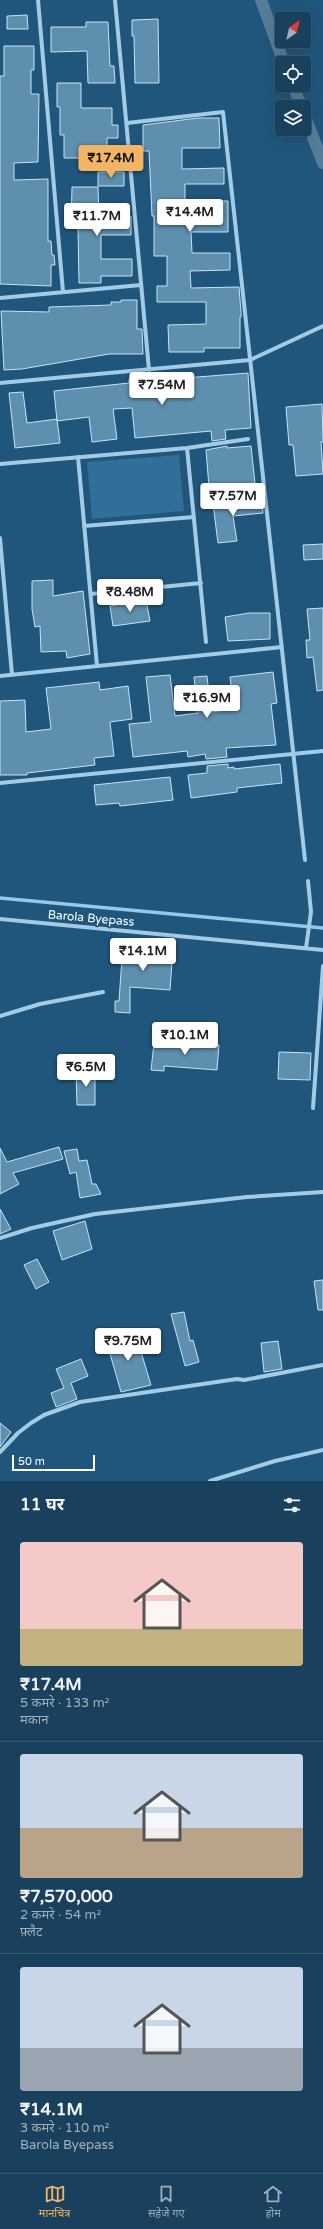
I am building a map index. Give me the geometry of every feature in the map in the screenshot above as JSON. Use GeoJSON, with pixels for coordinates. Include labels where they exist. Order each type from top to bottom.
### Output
{"type":"FeatureCollection","features":[{"type":"Feature","properties":{"kind":"street"},"geometry":{"type":"LineString","coordinates":[[38,0],[62,292]]}},
{"type":"Feature","properties":{"kind":"street"},"geometry":{"type":"LineString","coordinates":[[115,0],[149,370]]}},
{"type":"Feature","properties":{"kind":"street"},"geometry":{"type":"LineString","coordinates":[[127,123],[223,112],[305,860]]}},
{"type":"Feature","properties":{"kind":"street"},"geometry":{"type":"LineString","coordinates":[[0,298],[141,284]]}},
{"type":"Feature","properties":{"kind":"street"},"geometry":{"type":"LineString","coordinates":[[0,383],[250,360],[323,326]]}},
{"type":"Feature","properties":{"kind":"street"},"geometry":{"type":"LineString","coordinates":[[0,464],[187,448],[248,439]]}},
{"type":"Feature","properties":{"kind":"street"},"geometry":{"type":"LineString","coordinates":[[187,448],[206,642]]}},
{"type":"Feature","properties":{"kind":"street"},"geometry":{"type":"LineString","coordinates":[[78,457],[97,666]]}},
{"type":"Feature","properties":{"kind":"street"},"geometry":{"type":"LineString","coordinates":[[84,526],[194,517]]}},
{"type":"Feature","properties":{"kind":"street"},"geometry":{"type":"LineString","coordinates":[[0,538],[12,675]]}},
{"type":"Feature","properties":{"kind":"street"},"geometry":{"type":"LineString","coordinates":[[91,594],[201,583]]}},
{"type":"Feature","properties":{"kind":"street"},"geometry":{"type":"LineString","coordinates":[[0,605],[6,604]]}},
{"type":"Feature","properties":{"kind":"street"},"geometry":{"type":"LineString","coordinates":[[0,676],[282,647]]}},
{"type":"Feature","properties":{"kind":"street"},"geometry":{"type":"LineString","coordinates":[[0,783],[323,752]]}},
{"type":"Feature","properties":{"kind":"street"},"geometry":{"type":"LineString","coordinates":[[306,948],[311,912],[308,881]]}},
{"type":"Feature","properties":{"kind":"street","name":"Barola Byepass"},"geometry":{"type":"LineString","coordinates":[[0,919],[323,950]]}},
{"type":"Feature","properties":{"kind":"street"},"geometry":{"type":"LineString","coordinates":[[313,1108],[323,966]]}},
{"type":"Feature","properties":{"kind":"street"},"geometry":{"type":"LineString","coordinates":[[0,1016],[40,1004],[103,992]]}},
{"type":"Feature","properties":{"kind":"street"},"geometry":{"type":"LineString","coordinates":[[0,1238],[32,1228],[95,1214],[247,1197],[323,1192]]}},
{"type":"Feature","properties":{"kind":"street"},"geometry":{"type":"LineString","coordinates":[[0,1452],[18,1433],[31,1423],[44,1415],[80,1402],[229,1380],[244,1380],[323,1365]]}},
{"type":"Feature","properties":{"kind":"street"},"geometry":{"type":"LineString","coordinates":[[210,1481],[275,1461],[323,1450]]}},
{"type":"Feature","properties":{"kind":"shaded area"},"geometry":{"type":"Polygon","coordinates":[[[179,455],[184,511],[92,519],[87,462],[179,455]]]}},
{"type":"Feature","properties":{"kind":"building"},"geometry":{"type":"Polygon","coordinates":[[[27,15],[28,29],[7,29],[7,16],[27,15]]]}},
{"type":"Feature","properties":{"kind":"building"},"geometry":{"type":"Polygon","coordinates":[[[158,19],[159,83],[135,83],[134,36],[132,36],[132,20],[158,19]]]}},
{"type":"Feature","properties":{"kind":"building"},"geometry":{"type":"Polygon","coordinates":[[[86,22],[108,22],[110,66],[114,66],[115,83],[88,83],[87,51],[51,52],[51,27],[86,27],[86,22]]]}},
{"type":"Feature","properties":{"kind":"building"},"geometry":{"type":"Polygon","coordinates":[[[4,46],[34,46],[34,70],[31,70],[31,94],[39,94],[38,162],[14,163],[14,180],[48,179],[48,241],[51,241],[52,255],[54,255],[55,265],[51,265],[51,286],[0,284],[0,76],[4,76],[4,46]]]}},
{"type":"Feature","properties":{"kind":"building"},"geometry":{"type":"Polygon","coordinates":[[[57,83],[81,83],[81,108],[112,108],[112,125],[118,125],[118,138],[107,138],[107,152],[89,152],[89,158],[64,158],[64,135],[60,135],[60,107],[57,107],[57,83]]]}},
{"type":"Feature","properties":{"kind":"building"},"geometry":{"type":"Polygon","coordinates":[[[198,118],[219,118],[220,148],[182,148],[182,169],[224,168],[224,184],[185,184],[185,201],[228,201],[228,232],[191,232],[192,253],[230,253],[230,270],[190,271],[191,288],[239,287],[241,312],[240,348],[204,348],[204,352],[169,352],[168,325],[206,324],[206,302],[157,302],[157,286],[167,286],[167,256],[154,256],[154,216],[152,216],[149,151],[143,151],[143,125],[198,118]]]}},
{"type":"Feature","properties":{"kind":"building"},"geometry":{"type":"Polygon","coordinates":[[[98,172],[124,172],[124,186],[98,186],[98,172]]]}},
{"type":"Feature","properties":{"kind":"building"},"geometry":{"type":"Polygon","coordinates":[[[72,187],[98,187],[99,217],[131,216],[131,235],[101,235],[101,259],[132,259],[132,276],[101,276],[101,283],[79,283],[78,228],[71,228],[72,187]]]}},
{"type":"Feature","properties":{"kind":"building"},"geometry":{"type":"Polygon","coordinates":[[[121,300],[137,300],[137,329],[142,329],[143,354],[109,354],[22,369],[4,370],[1,311],[49,312],[49,307],[111,305],[111,302],[121,302],[121,300]]]}},
{"type":"Feature","properties":{"kind":"building"},"geometry":{"type":"Polygon","coordinates":[[[248,373],[251,428],[225,430],[226,439],[212,441],[211,431],[135,438],[132,408],[113,409],[117,439],[92,442],[89,417],[57,421],[54,391],[129,383],[129,379],[185,375],[185,378],[248,373]]]}},
{"type":"Feature","properties":{"kind":"building"},"geometry":{"type":"Polygon","coordinates":[[[23,392],[27,423],[57,419],[60,443],[15,448],[9,393],[23,392]]]}},
{"type":"Feature","properties":{"kind":"building"},"geometry":{"type":"Polygon","coordinates":[[[322,404],[323,442],[321,442],[323,474],[296,476],[293,445],[289,445],[286,407],[322,404]]]}},
{"type":"Feature","properties":{"kind":"building"},"geometry":{"type":"Polygon","coordinates":[[[227,446],[227,448],[251,446],[255,483],[209,487],[206,450],[227,446]]]}},
{"type":"Feature","properties":{"kind":"building"},"geometry":{"type":"Polygon","coordinates":[[[262,498],[263,513],[233,516],[237,541],[218,543],[213,504],[262,498]]]}},
{"type":"Feature","properties":{"kind":"building"},"geometry":{"type":"Polygon","coordinates":[[[323,544],[323,559],[304,560],[303,545],[323,544]]]}},
{"type":"Feature","properties":{"kind":"building"},"geometry":{"type":"Polygon","coordinates":[[[53,580],[53,596],[83,591],[90,654],[67,658],[66,651],[41,652],[40,626],[35,627],[32,609],[32,581],[53,580]]]}},
{"type":"Feature","properties":{"kind":"building"},"geometry":{"type":"Polygon","coordinates":[[[146,600],[150,621],[113,626],[110,606],[146,600]]]}},
{"type":"Feature","properties":{"kind":"building"},"geometry":{"type":"Polygon","coordinates":[[[323,608],[323,690],[317,691],[313,657],[307,658],[306,640],[310,640],[307,609],[323,608]]]}},
{"type":"Feature","properties":{"kind":"building"},"geometry":{"type":"Polygon","coordinates":[[[249,613],[270,613],[270,639],[228,641],[225,617],[249,613]]]}},
{"type":"Feature","properties":{"kind":"building"},"geometry":{"type":"Polygon","coordinates":[[[273,672],[277,703],[271,704],[276,745],[226,748],[227,757],[206,759],[205,754],[188,757],[187,751],[133,757],[129,724],[151,722],[146,677],[170,675],[175,716],[198,713],[194,677],[207,676],[211,712],[234,709],[230,677],[273,672]]]}},
{"type":"Feature","properties":{"kind":"building"},"geometry":{"type":"Polygon","coordinates":[[[99,682],[100,690],[128,686],[132,719],[110,722],[114,756],[94,758],[95,765],[27,773],[27,775],[0,775],[0,701],[25,700],[26,732],[51,729],[46,688],[99,682]]]}},
{"type":"Feature","properties":{"kind":"building"},"geometry":{"type":"Polygon","coordinates":[[[228,764],[228,768],[234,767],[234,769],[280,764],[282,783],[237,788],[237,792],[191,798],[188,775],[207,773],[207,766],[228,764]]]}},
{"type":"Feature","properties":{"kind":"building"},"geometry":{"type":"Polygon","coordinates":[[[170,777],[173,800],[120,806],[119,803],[96,805],[94,785],[170,777]]]}},
{"type":"Feature","properties":{"kind":"building"},"geometry":{"type":"Polygon","coordinates":[[[123,944],[173,948],[170,990],[130,987],[130,1013],[115,1012],[115,1001],[119,1001],[123,944]]]}},
{"type":"Feature","properties":{"kind":"building"},"geometry":{"type":"Polygon","coordinates":[[[180,1041],[219,1045],[217,1070],[164,1066],[164,1071],[151,1070],[154,1043],[180,1046],[180,1041]]]}},
{"type":"Feature","properties":{"kind":"building"},"geometry":{"type":"Polygon","coordinates":[[[279,1052],[311,1053],[310,1080],[278,1079],[279,1052]]]}},
{"type":"Feature","properties":{"kind":"building"},"geometry":{"type":"Polygon","coordinates":[[[76,1072],[95,1072],[95,1105],[77,1105],[76,1072]]]}},
{"type":"Feature","properties":{"kind":"building"},"geometry":{"type":"Polygon","coordinates":[[[59,1147],[63,1159],[13,1173],[19,1184],[0,1194],[0,1148],[7,1162],[59,1147]]]}},
{"type":"Feature","properties":{"kind":"building"},"geometry":{"type":"Polygon","coordinates":[[[77,1149],[79,1161],[87,1160],[92,1184],[96,1184],[101,1194],[80,1198],[76,1172],[70,1174],[64,1151],[77,1149]]]}},
{"type":"Feature","properties":{"kind":"building"},"geometry":{"type":"Polygon","coordinates":[[[0,1209],[11,1229],[0,1234],[0,1209]]]}},
{"type":"Feature","properties":{"kind":"building"},"geometry":{"type":"Polygon","coordinates":[[[85,1221],[92,1249],[62,1260],[53,1231],[85,1221]]]}},
{"type":"Feature","properties":{"kind":"building"},"geometry":{"type":"Polygon","coordinates":[[[37,1259],[49,1282],[36,1289],[24,1265],[37,1259]]]}},
{"type":"Feature","properties":{"kind":"building"},"geometry":{"type":"Polygon","coordinates":[[[323,1280],[323,1310],[318,1310],[314,1281],[323,1280]]]}},
{"type":"Feature","properties":{"kind":"building"},"geometry":{"type":"Polygon","coordinates":[[[184,1312],[190,1341],[193,1340],[199,1362],[185,1366],[171,1314],[184,1312]]]}},
{"type":"Feature","properties":{"kind":"building"},"geometry":{"type":"Polygon","coordinates":[[[135,1332],[151,1385],[121,1392],[106,1340],[135,1332]]]}},
{"type":"Feature","properties":{"kind":"building"},"geometry":{"type":"Polygon","coordinates":[[[278,1341],[282,1369],[264,1372],[261,1343],[278,1341]]]}},
{"type":"Feature","properties":{"kind":"building"},"geometry":{"type":"Polygon","coordinates":[[[81,1359],[88,1376],[71,1383],[77,1399],[56,1407],[51,1393],[64,1388],[56,1369],[81,1359]]]}},
{"type":"Feature","properties":{"kind":"building"},"geometry":{"type":"Polygon","coordinates":[[[0,1423],[11,1432],[0,1447],[0,1423]]]}},
{"type":"Feature","properties":{"kind":"waterway"},"geometry":{"type":"LineString","coordinates":[[261,0],[281,56]]}},
{"type":"Feature","properties":{"kind":"waterway"},"geometry":{"type":"LineString","coordinates":[[296,92],[298,100]]}},
{"type":"Feature","properties":{"kind":"waterway"},"geometry":{"type":"LineString","coordinates":[[311,132],[323,163]]}},
{"type":"Feature","properties":{"kind":"waterway"},"geometry":{"type":"LineString","coordinates":[[0,898],[323,928]]}}]}
